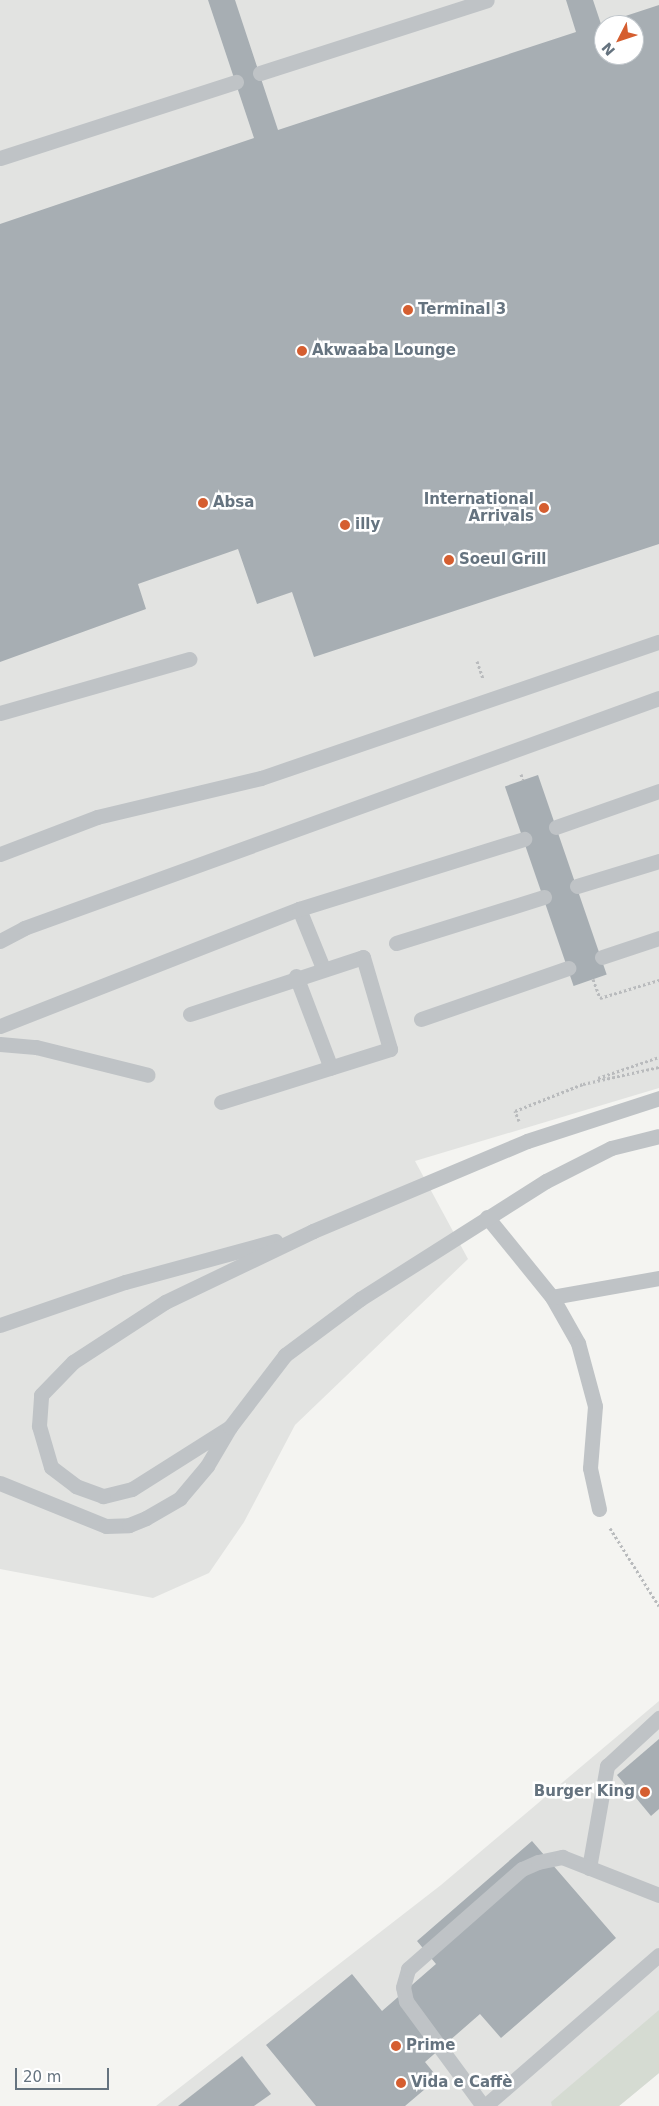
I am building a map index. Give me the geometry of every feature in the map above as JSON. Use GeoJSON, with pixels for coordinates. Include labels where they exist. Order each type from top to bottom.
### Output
{"type":"FeatureCollection","features":[{"type":"Feature","properties":{"kind":"lane"},"geometry":{"type":"LineString","coordinates":[[260,73],[487,0]]}},
{"type":"Feature","properties":{"kind":"lane"},"geometry":{"type":"LineString","coordinates":[[0,158],[236,82]]}},
{"type":"Feature","properties":{"kind":"lane"},"geometry":{"type":"LineString","coordinates":[[0,854],[97,817],[261,778],[659,642]]}},
{"type":"Feature","properties":{"kind":"lane"},"geometry":{"type":"LineString","coordinates":[[0,713],[188,659]]}},
{"type":"Feature","properties":{"kind":"lane"},"geometry":{"type":"LineString","coordinates":[[0,941],[24,928],[659,698]]}},
{"type":"Feature","properties":{"kind":"lane"},"geometry":{"type":"LineString","coordinates":[[556,827],[659,791]]}},
{"type":"Feature","properties":{"kind":"lane"},"geometry":{"type":"LineString","coordinates":[[0,1026],[299,909],[524,840]]}},
{"type":"Feature","properties":{"kind":"lane"},"geometry":{"type":"LineString","coordinates":[[577,886],[659,861]]}},
{"type":"Feature","properties":{"kind":"lane"},"geometry":{"type":"LineString","coordinates":[[396,943],[544,897]]}},
{"type":"Feature","properties":{"kind":"lane"},"geometry":{"type":"LineString","coordinates":[[299,909],[323,968]]}},
{"type":"Feature","properties":{"kind":"lane"},"geometry":{"type":"LineString","coordinates":[[602,957],[659,938]]}},
{"type":"Feature","properties":{"kind":"lane"},"geometry":{"type":"LineString","coordinates":[[190,1014],[296,976],[363,957],[390,1049],[220,1102]]}},
{"type":"Feature","properties":{"kind":"lane"},"geometry":{"type":"LineString","coordinates":[[421,1019],[568,968]]}},
{"type":"Feature","properties":{"kind":"lane"},"geometry":{"type":"LineString","coordinates":[[296,976],[331,1068]]}},
{"type":"Feature","properties":{"kind":"lane"},"geometry":{"type":"LineString","coordinates":[[0,1044],[36,1047],[148,1075]]}},
{"type":"Feature","properties":{"kind":"lane"},"geometry":{"type":"LineString","coordinates":[[230,1427],[132,1489],[103,1496],[76,1486],[51,1467],[38,1426],[41,1395],[73,1362],[165,1302],[313,1232],[526,1141],[659,1098]]}},
{"type":"Feature","properties":{"kind":"lane"},"geometry":{"type":"LineString","coordinates":[[0,1483],[67,1513],[106,1526],[130,1525],[180,1498],[208,1466],[230,1427],[285,1355],[360,1299],[487,1217],[611,1148],[659,1136]]}},
{"type":"Feature","properties":{"kind":"lane"},"geometry":{"type":"LineString","coordinates":[[487,1217],[552,1297],[578,1343],[595,1406],[590,1468],[599,1509]]}},
{"type":"Feature","properties":{"kind":"lane"},"geometry":{"type":"LineString","coordinates":[[0,1325],[125,1282],[313,1232]]}},
{"type":"Feature","properties":{"kind":"lane"},"geometry":{"type":"LineString","coordinates":[[552,1297],[659,1278]]}},
{"type":"Feature","properties":{"kind":"lane"},"geometry":{"type":"LineString","coordinates":[[589,1868],[607,1766],[659,1718]]}},
{"type":"Feature","properties":{"kind":"lane"},"geometry":{"type":"LineString","coordinates":[[659,1895],[562,1857],[522,1869],[408,1969],[403,1987],[406,2001],[484,2106],[659,1955]]}},
{"type":"Feature","properties":{"kind":"path"},"geometry":{"type":"LineString","coordinates":[[593,978],[600,998],[659,980]]}},
{"type":"Feature","properties":{"kind":"path"},"geometry":{"type":"LineString","coordinates":[[515,1111],[659,1057]]}},
{"type":"Feature","properties":{"kind":"path"},"geometry":{"type":"LineString","coordinates":[[583,1084],[659,1067]]}},
{"type":"Feature","properties":{"kind":"path"},"geometry":{"type":"LineString","coordinates":[[599,1509],[659,1606]]}},
{"type":"Feature","properties":{"kind":"shaded area"},"geometry":{"type":"Polygon","coordinates":[[[0,0],[659,0],[659,1088],[415,1161],[468,1259],[295,1425],[244,1522],[209,1573],[153,1598],[0,1569],[0,0]]]}},
{"type":"Feature","properties":{"kind":"shaded area"},"geometry":{"type":"Polygon","coordinates":[[[659,1701],[659,2073],[619,2106],[156,2106],[441,1885],[659,1701]]]}},
{"type":"Feature","properties":{"kind":"shaded area"},"geometry":{"type":"Polygon","coordinates":[[[659,2010],[659,2073],[619,2106],[552,2106],[551,2102],[659,2010]]]}},
{"type":"Feature","properties":{"kind":"building","name":"Terminal 3"},"geometry":{"type":"Polygon","coordinates":[[[208,0],[235,0],[278,130],[576,32],[566,0],[593,0],[598,15],[594,15],[594,65],[644,65],[644,15],[628,15],[659,5],[659,544],[314,657],[292,592],[257,604],[238,549],[138,584],[146,609],[0,662],[0,224],[254,138],[208,0]]]}},
{"type":"Feature","properties":{"kind":"building"},"geometry":{"type":"Polygon","coordinates":[[[538,775],[607,975],[574,986],[505,786],[538,775]]]}},
{"type":"Feature","properties":{"kind":"building","name":"Burger King"},"geometry":{"type":"Polygon","coordinates":[[[659,1739],[659,1809],[651,1816],[617,1775],[659,1739]]]}},
{"type":"Feature","properties":{"kind":"building"},"geometry":{"type":"Polygon","coordinates":[[[532,1841],[616,1938],[501,2038],[480,2014],[425,2062],[438,2078],[405,2106],[316,2106],[266,2045],[352,1974],[382,2011],[436,1964],[417,1941],[532,1841]]]}},
{"type":"Feature","properties":{"kind":"building"},"geometry":{"type":"Polygon","coordinates":[[[242,2056],[271,2094],[254,2106],[178,2106],[242,2056]]]}},
{"type":"Feature","properties":{"kind":"place","name":"Terminal 3"},"geometry":{"type":"Point","coordinates":[408,310]}},
{"type":"Feature","properties":{"kind":"place","name":"Akwaaba Lounge"},"geometry":{"type":"Point","coordinates":[302,351]}},
{"type":"Feature","properties":{"kind":"place","name":"Absa"},"geometry":{"type":"Point","coordinates":[203,503]}},
{"type":"Feature","properties":{"kind":"place","name":"International Arrivals"},"geometry":{"type":"Point","coordinates":[544,508]}},
{"type":"Feature","properties":{"kind":"place","name":"illy"},"geometry":{"type":"Point","coordinates":[345,525]}},
{"type":"Feature","properties":{"kind":"place","name":"Soeul Grill"},"geometry":{"type":"Point","coordinates":[449,560]}},
{"type":"Feature","properties":{"kind":"place","name":"Burger King"},"geometry":{"type":"Point","coordinates":[645,1792]}},
{"type":"Feature","properties":{"kind":"place","name":"Prime"},"geometry":{"type":"Point","coordinates":[396,2046]}},
{"type":"Feature","properties":{"kind":"place","name":"Vida e Caffè"},"geometry":{"type":"Point","coordinates":[401,2083]}}]}
